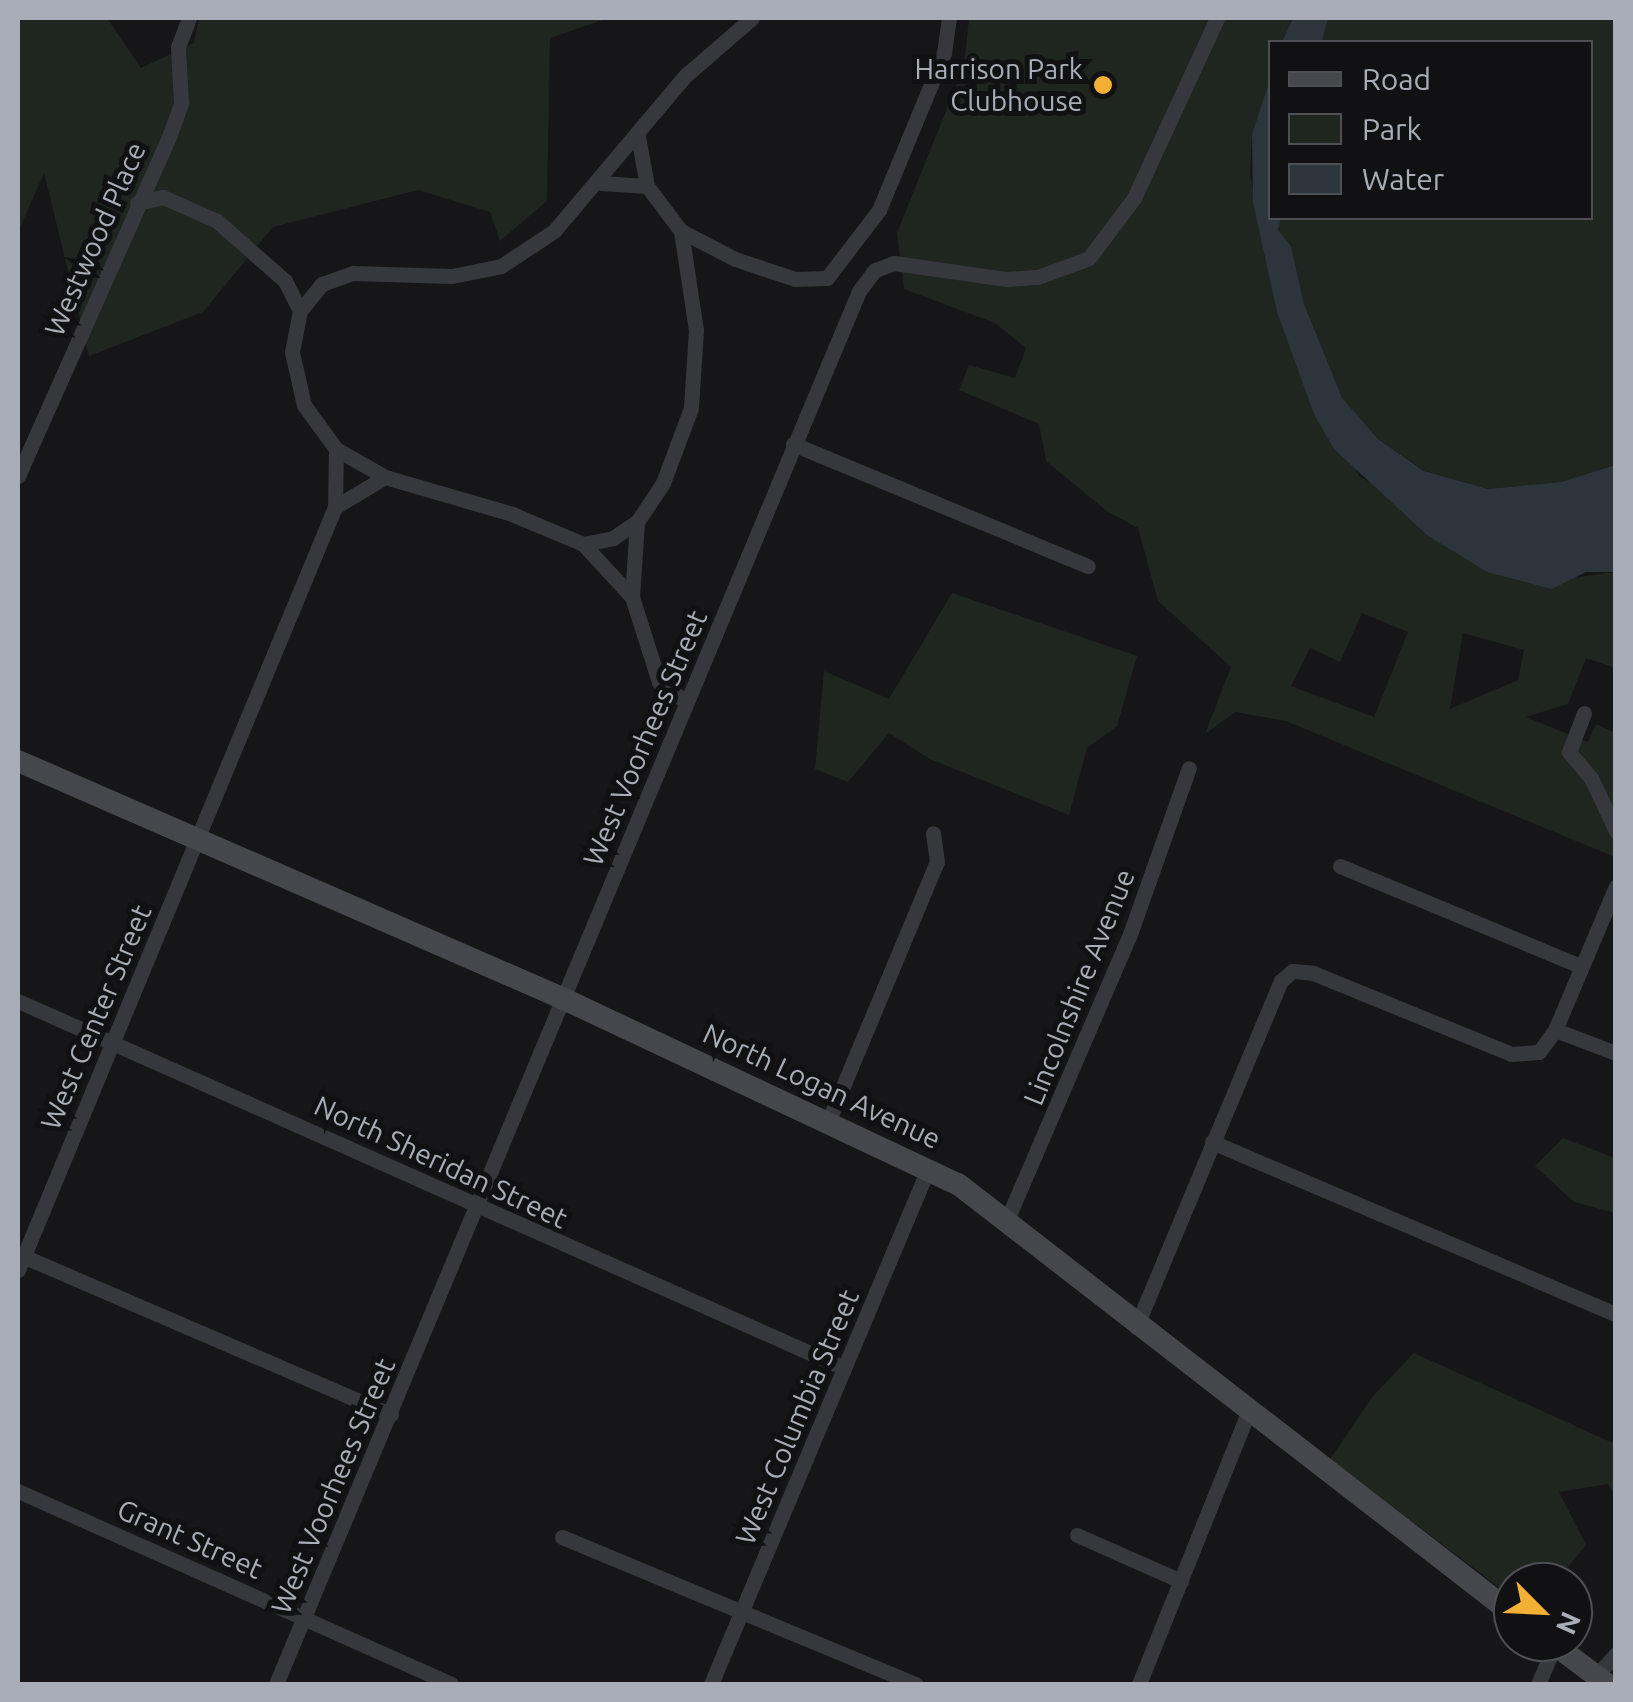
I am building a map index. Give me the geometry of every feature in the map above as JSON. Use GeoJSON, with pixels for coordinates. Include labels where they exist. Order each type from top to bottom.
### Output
{"type":"FeatureCollection","features":[{"type":"Feature","properties":{"kind":"street","name":"Westwood Place"},"geometry":{"type":"LineString","coordinates":[[18,476],[181,104],[178,47],[189,18]]}},
{"type":"Feature","properties":{"kind":"street"},"geometry":{"type":"LineString","coordinates":[[285,281],[322,284],[353,273],[452,276],[501,266],[554,231],[602,183],[686,75],[752,18]]}},
{"type":"Feature","properties":{"kind":"street"},"geometry":{"type":"LineString","coordinates":[[638,136],[647,186],[681,232],[734,259],[795,279],[827,278],[879,210],[944,53],[949,18]]}},
{"type":"Feature","properties":{"kind":"street","name":"West Voorhees Street"},"geometry":{"type":"LineString","coordinates":[[276,1684],[845,322],[875,270],[894,264],[1007,279],[1038,277],[1089,258],[1134,198],[1217,18]]}},
{"type":"Feature","properties":{"kind":"street"},"geometry":{"type":"LineString","coordinates":[[602,183],[647,186]]}},
{"type":"Feature","properties":{"kind":"street"},"geometry":{"type":"LineString","coordinates":[[137,203],[163,197],[217,221],[285,281],[300,311]]}},
{"type":"Feature","properties":{"kind":"street"},"geometry":{"type":"LineString","coordinates":[[582,544],[613,538],[636,522],[663,483],[691,408],[696,330],[681,232]]}},
{"type":"Feature","properties":{"kind":"street"},"geometry":{"type":"LineString","coordinates":[[322,284],[300,311],[292,352],[304,405],[336,449],[385,478],[512,514],[582,544],[632,597]]}},
{"type":"Feature","properties":{"kind":"street"},"geometry":{"type":"LineString","coordinates":[[794,444],[1088,566]]}},
{"type":"Feature","properties":{"kind":"street"},"geometry":{"type":"LineString","coordinates":[[336,449],[336,507]]}},
{"type":"Feature","properties":{"kind":"street"},"geometry":{"type":"LineString","coordinates":[[336,507],[385,478]]}},
{"type":"Feature","properties":{"kind":"street","name":"West Center Street"},"geometry":{"type":"LineString","coordinates":[[19,1260],[336,507]]}},
{"type":"Feature","properties":{"kind":"street"},"geometry":{"type":"LineString","coordinates":[[636,522],[632,597],[659,682],[687,702]]}},
{"type":"Feature","properties":{"kind":"street"},"geometry":{"type":"LineString","coordinates":[[1584,713],[1569,752],[1616,830]]}},
{"type":"Feature","properties":{"kind":"street","name":"North Logan Avenue"},"geometry":{"type":"LineString","coordinates":[[18,760],[564,999],[928,1169],[1006,1222],[1136,1328],[1493,1599]]}},
{"type":"Feature","properties":{"kind":"street","name":"Lincolnshire Avenue"},"geometry":{"type":"LineString","coordinates":[[1006,1222],[1129,936],[1189,768]]}},
{"type":"Feature","properties":{"kind":"street"},"geometry":{"type":"LineString","coordinates":[[828,1122],[937,862],[933,833]]}},
{"type":"Feature","properties":{"kind":"street"},"geometry":{"type":"LineString","coordinates":[[1340,866],[1580,966]]}},
{"type":"Feature","properties":{"kind":"street"},"geometry":{"type":"LineString","coordinates":[[1136,1328],[1281,981],[1298,970],[1511,1054],[1539,1052],[1555,1030],[1616,886]]}},
{"type":"Feature","properties":{"kind":"street","name":"North Sheridan Street"},"geometry":{"type":"LineString","coordinates":[[18,1000],[844,1368]]}},
{"type":"Feature","properties":{"kind":"street"},"geometry":{"type":"LineString","coordinates":[[1555,1030],[1616,1053]]}},
{"type":"Feature","properties":{"kind":"street"},"geometry":{"type":"LineString","coordinates":[[1212,1142],[1616,1314]]}},
{"type":"Feature","properties":{"kind":"street","name":"West Columbia Street"},"geometry":{"type":"LineString","coordinates":[[711,1684],[928,1169]]}},
{"type":"Feature","properties":{"kind":"street"},"geometry":{"type":"LineString","coordinates":[[19,1260],[390,1415]]}},
{"type":"Feature","properties":{"kind":"street"},"geometry":{"type":"LineString","coordinates":[[1139,1684],[1249,1412]]}},
{"type":"Feature","properties":{"kind":"street","name":"Grant Street"},"geometry":{"type":"LineString","coordinates":[[18,1491],[452,1684]]}},
{"type":"Feature","properties":{"kind":"street"},"geometry":{"type":"LineString","coordinates":[[1077,1535],[1180,1581]]}},
{"type":"Feature","properties":{"kind":"street"},"geometry":{"type":"LineString","coordinates":[[562,1537],[742,1615],[916,1684]]}},
{"type":"Feature","properties":{"kind":"street"},"geometry":{"type":"LineString","coordinates":[[1578,1662],[1601,1680],[1616,1654]]}},
{"type":"Feature","properties":{"kind":"green space"},"geometry":{"type":"Polygon","coordinates":[[[18,18],[107,18],[141,68],[194,43],[199,18],[609,18],[550,38],[547,201],[500,241],[490,212],[418,190],[273,227],[203,312],[89,356],[44,173],[18,232],[18,18]]]}},
{"type":"Feature","properties":{"kind":"green space"},"geometry":{"type":"Polygon","coordinates":[[[969,18],[1293,18],[1283,40],[1268,40],[1268,85],[1252,134],[1250,173],[1277,312],[1360,477],[1565,579],[1615,572],[1615,668],[1586,658],[1568,704],[1526,717],[1588,742],[1596,724],[1615,733],[1615,857],[1286,721],[1235,712],[1205,734],[1231,667],[1158,601],[1138,528],[1108,512],[1046,461],[1039,424],[959,390],[969,365],[1015,378],[1026,348],[995,323],[904,289],[897,233],[964,66],[969,18]],[[1362,613],[1340,662],[1310,648],[1291,686],[1374,717],[1408,632],[1362,613]],[[1463,633],[1450,709],[1518,680],[1524,650],[1463,633]]]}},
{"type":"Feature","properties":{"kind":"green space"},"geometry":{"type":"Polygon","coordinates":[[[1328,18],[1615,18],[1615,465],[1561,482],[1488,489],[1425,471],[1378,439],[1341,398],[1304,304],[1291,246],[1278,230],[1280,220],[1593,220],[1593,40],[1322,40],[1328,18]]]}},
{"type":"Feature","properties":{"kind":"green space"},"geometry":{"type":"Polygon","coordinates":[[[952,593],[1137,656],[1117,726],[1087,748],[1069,815],[930,759],[889,733],[848,782],[815,769],[824,671],[889,699],[952,593]]]}},
{"type":"Feature","properties":{"kind":"green space"},"geometry":{"type":"Polygon","coordinates":[[[1563,1138],[1615,1158],[1615,1213],[1574,1202],[1535,1166],[1563,1138]]]}},
{"type":"Feature","properties":{"kind":"green space"},"geometry":{"type":"Polygon","coordinates":[[[1414,1353],[1615,1444],[1615,1494],[1608,1484],[1559,1492],[1586,1545],[1572,1562],[1493,1562],[1493,1583],[1330,1459],[1373,1396],[1414,1353]]]}},
{"type":"Feature","properties":{"kind":"water"},"geometry":{"type":"Polygon","coordinates":[[[1293,18],[1328,18],[1322,40],[1283,40],[1293,18]]]}},
{"type":"Feature","properties":{"kind":"water"},"geometry":{"type":"Polygon","coordinates":[[[1268,85],[1268,220],[1280,220],[1278,230],[1291,246],[1304,304],[1342,398],[1378,439],[1424,471],[1488,489],[1561,482],[1615,465],[1615,572],[1586,572],[1552,589],[1487,572],[1427,535],[1334,449],[1314,414],[1277,312],[1253,202],[1252,134],[1268,85]]]}},
{"type":"Feature","properties":{"kind":"place","name":"Harrison Park Clubhouse"},"geometry":{"type":"Point","coordinates":[1103,85]}}]}
